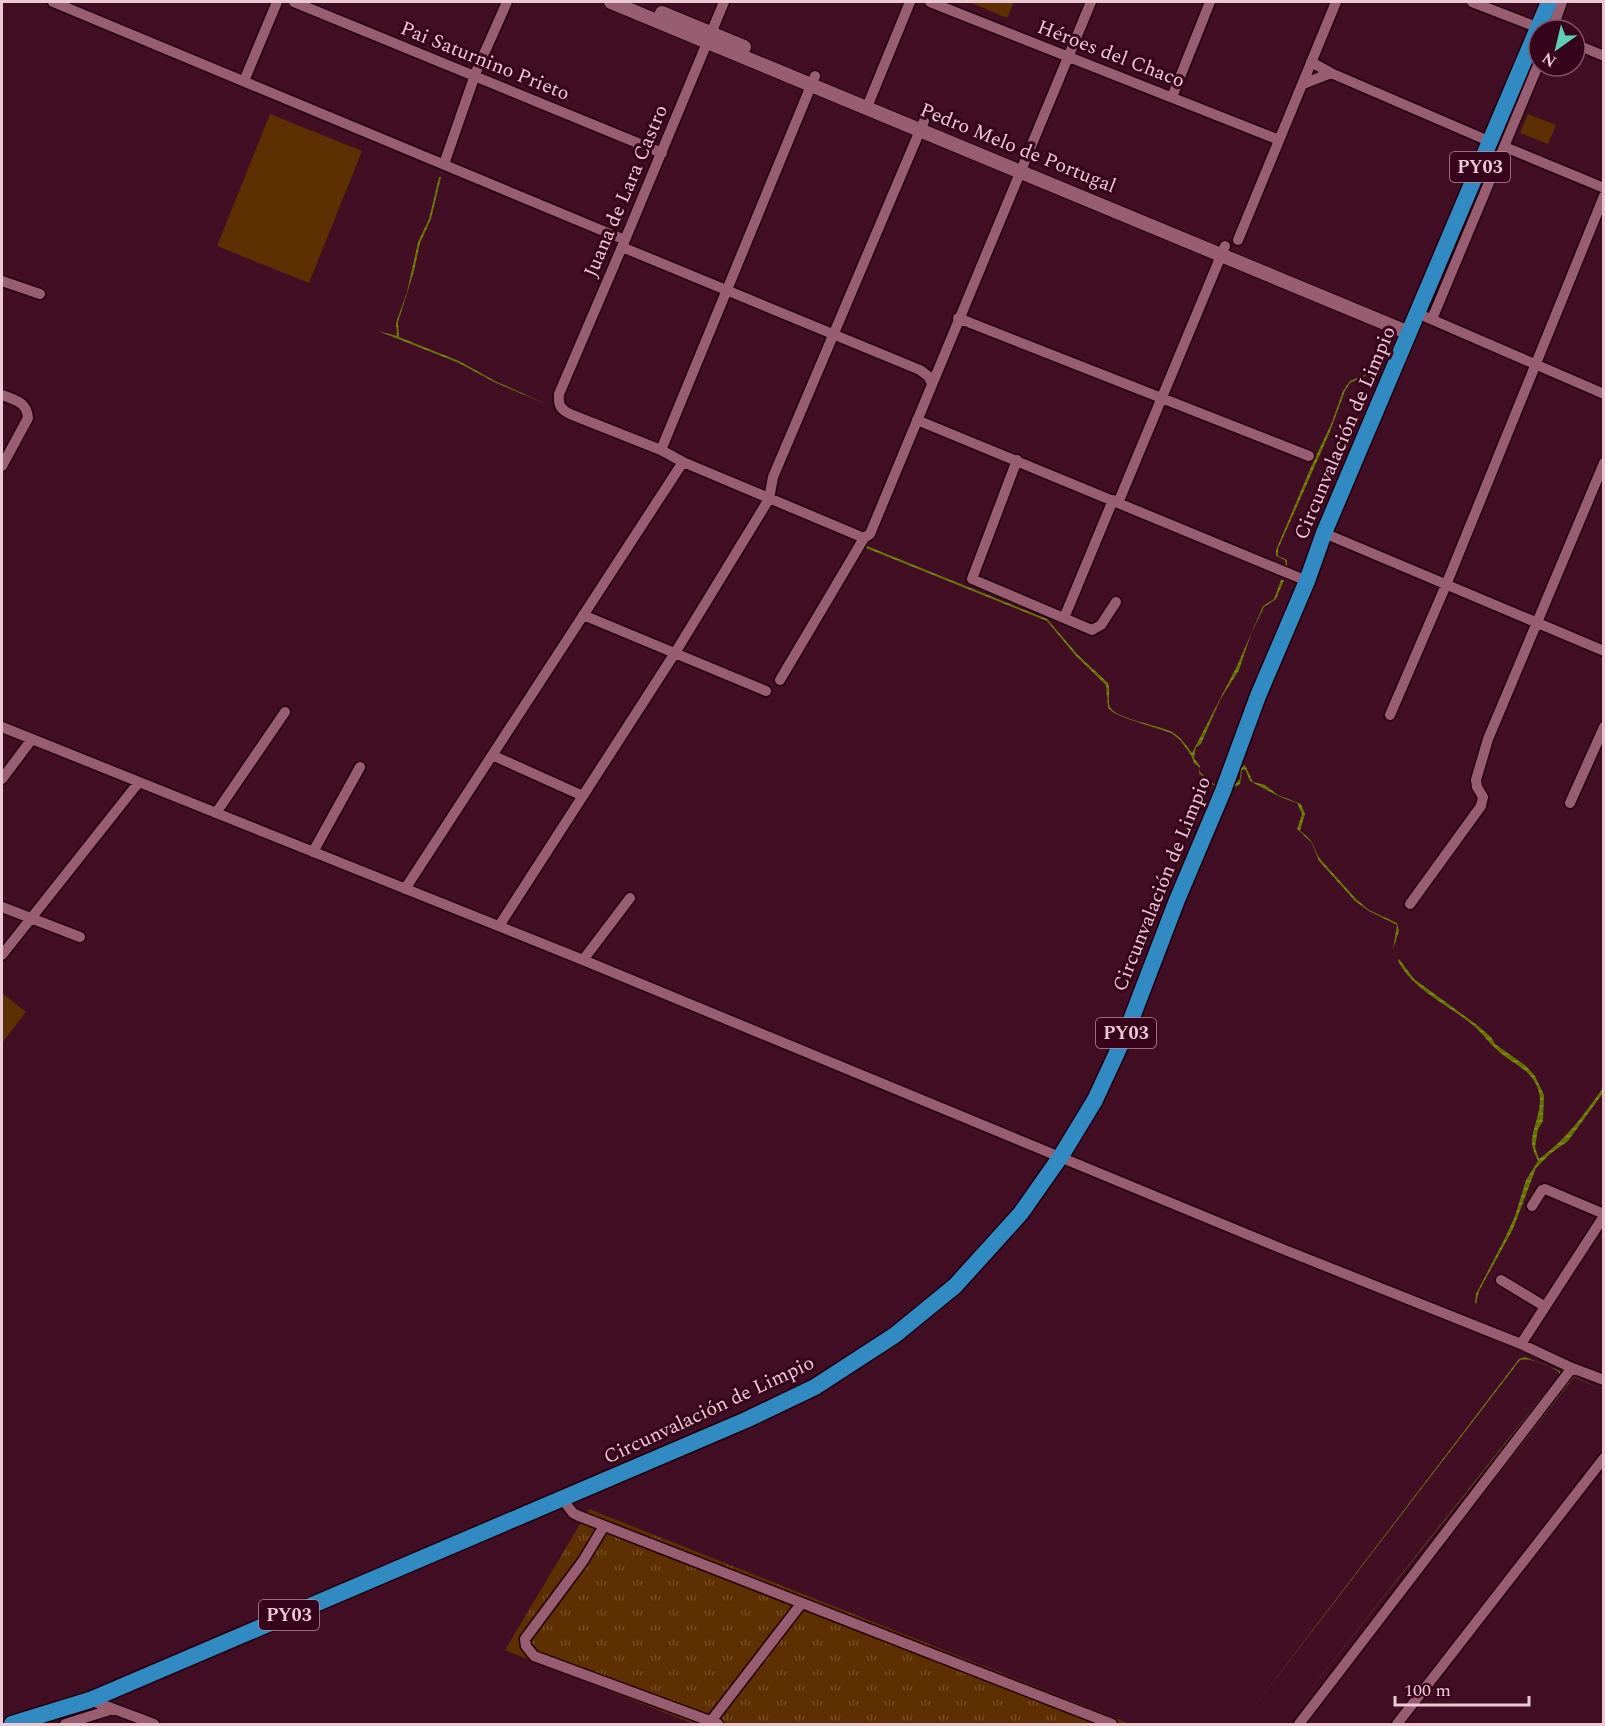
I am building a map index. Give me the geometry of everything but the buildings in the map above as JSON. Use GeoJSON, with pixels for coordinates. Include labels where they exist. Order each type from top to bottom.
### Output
{"type":"FeatureCollection","features":[{"type":"Feature","properties":{"kind":"highway","name":"Circunvalación de Limpio"},"geometry":{"type":"LineString","coordinates":[[1547,18],[1549,2]]}},
{"type":"Feature","properties":{"kind":"highway","name":"Circunvalación de Limpio"},"geometry":{"type":"LineString","coordinates":[[12,1725],[90,1700],[746,1420],[815,1387],[895,1335],[963,1278],[1021,1213],[1095,1100],[1126,1033],[1177,900],[1223,791],[1258,696],[1307,581],[1324,533],[1498,145],[1527,73]]}},
{"type":"Feature","properties":{"kind":"street"},"geometry":{"type":"LineString","coordinates":[[53,2],[444,164],[727,291],[920,370],[928,376],[932,383]]}},
{"type":"Feature","properties":{"kind":"street"},"geometry":{"type":"LineString","coordinates":[[82,13],[87,2]]}},
{"type":"Feature","properties":{"kind":"street"},"geometry":{"type":"LineString","coordinates":[[244,81],[277,2]]}},
{"type":"Feature","properties":{"kind":"street","name":"Pai Saturnino Prieto"},"geometry":{"type":"LineString","coordinates":[[294,2],[662,153]]}},
{"type":"Feature","properties":{"kind":"street"},"geometry":{"type":"LineString","coordinates":[[444,164],[474,76],[507,2]]}},
{"type":"Feature","properties":{"kind":"street","name":"Pedro Melo de Portugal"},"geometry":{"type":"LineString","coordinates":[[611,2],[710,38],[1022,167],[1418,322]]}},
{"type":"Feature","properties":{"kind":"street","name":"Pedro Melo de Portugal"},"geometry":{"type":"LineString","coordinates":[[635,2],[710,38]]}},
{"type":"Feature","properties":{"kind":"street","name":"Juana de Lara Castro"},"geometry":{"type":"LineString","coordinates":[[661,450],[562,410],[558,403],[559,394],[724,2]]}},
{"type":"Feature","properties":{"kind":"street"},"geometry":{"type":"LineString","coordinates":[[868,103],[910,2]]}},
{"type":"Feature","properties":{"kind":"street","name":"Héroes del Chaco"},"geometry":{"type":"LineString","coordinates":[[930,2],[1279,140]]}},
{"type":"Feature","properties":{"kind":"street"},"geometry":{"type":"LineString","coordinates":[[780,680],[864,538],[870,534],[1091,2]]}},
{"type":"Feature","properties":{"kind":"street"},"geometry":{"type":"LineString","coordinates":[[1172,97],[1210,2]]}},
{"type":"Feature","properties":{"kind":"street"},"geometry":{"type":"LineString","coordinates":[[1064,618],[1228,247],[1279,140],[1336,2]]}},
{"type":"Feature","properties":{"kind":"street"},"geometry":{"type":"LineString","coordinates":[[1472,2],[1527,22]]}},
{"type":"Feature","properties":{"kind":"street"},"geometry":{"type":"LineString","coordinates":[[1552,18],[1562,2]]}},
{"type":"Feature","properties":{"kind":"street"},"geometry":{"type":"LineString","coordinates":[[1587,49],[1604,56]]}},
{"type":"Feature","properties":{"kind":"street"},"geometry":{"type":"LineString","coordinates":[[1311,62],[1331,73],[1498,145],[1604,188]]}},
{"type":"Feature","properties":{"kind":"street"},"geometry":{"type":"LineString","coordinates":[[1303,84],[1331,73]]}},
{"type":"Feature","properties":{"kind":"street"},"geometry":{"type":"LineString","coordinates":[[1498,145],[1532,78]]}},
{"type":"Feature","properties":{"kind":"street"},"geometry":{"type":"LineString","coordinates":[[813,80],[661,450],[682,462],[769,500],[864,538]]}},
{"type":"Feature","properties":{"kind":"street"},"geometry":{"type":"LineString","coordinates":[[499,926],[675,653],[769,500],[773,477],[922,125]]}},
{"type":"Feature","properties":{"kind":"street"},"geometry":{"type":"LineString","coordinates":[[1390,715],[1446,585],[1604,196]]}},
{"type":"Feature","properties":{"kind":"street"},"geometry":{"type":"LineString","coordinates":[[2,281],[40,294]]}},
{"type":"Feature","properties":{"kind":"street"},"geometry":{"type":"LineString","coordinates":[[958,318],[1309,456]]}},
{"type":"Feature","properties":{"kind":"street"},"geometry":{"type":"LineString","coordinates":[[1418,322],[1535,365],[1604,394]]}},
{"type":"Feature","properties":{"kind":"street"},"geometry":{"type":"LineString","coordinates":[[2,395],[23,403],[28,418],[2,466]]}},
{"type":"Feature","properties":{"kind":"street"},"geometry":{"type":"LineString","coordinates":[[917,420],[1307,581]]}},
{"type":"Feature","properties":{"kind":"street"},"geometry":{"type":"LineString","coordinates":[[1017,460],[972,578],[1095,629],[1101,625],[1116,602]]}},
{"type":"Feature","properties":{"kind":"street"},"geometry":{"type":"LineString","coordinates":[[405,889],[682,462]]}},
{"type":"Feature","properties":{"kind":"street"},"geometry":{"type":"LineString","coordinates":[[1410,904],[1481,807],[1483,797],[1476,780],[1481,758],[1604,463]]}},
{"type":"Feature","properties":{"kind":"street"},"geometry":{"type":"LineString","coordinates":[[1324,533],[1604,651]]}},
{"type":"Feature","properties":{"kind":"street"},"geometry":{"type":"LineString","coordinates":[[584,615],[766,691]]}},
{"type":"Feature","properties":{"kind":"street"},"geometry":{"type":"LineString","coordinates":[[216,813],[285,712]]}},
{"type":"Feature","properties":{"kind":"street"},"geometry":{"type":"LineString","coordinates":[[2,727],[583,960],[1604,1380]]}},
{"type":"Feature","properties":{"kind":"street"},"geometry":{"type":"LineString","coordinates":[[1570,803],[1604,727]]}},
{"type":"Feature","properties":{"kind":"street"},"geometry":{"type":"LineString","coordinates":[[2,779],[32,739]]}},
{"type":"Feature","properties":{"kind":"street"},"geometry":{"type":"LineString","coordinates":[[492,755],[583,796]]}},
{"type":"Feature","properties":{"kind":"street"},"geometry":{"type":"LineString","coordinates":[[313,852],[360,767]]}},
{"type":"Feature","properties":{"kind":"street"},"geometry":{"type":"LineString","coordinates":[[2,955],[139,782]]}},
{"type":"Feature","properties":{"kind":"street"},"geometry":{"type":"LineString","coordinates":[[583,960],[630,898]]}},
{"type":"Feature","properties":{"kind":"street"},"geometry":{"type":"LineString","coordinates":[[2,907],[80,937]]}},
{"type":"Feature","properties":{"kind":"street"},"geometry":{"type":"LineString","coordinates":[[1521,1344],[1604,1215],[1545,1189],[1532,1206]]}},
{"type":"Feature","properties":{"kind":"street"},"geometry":{"type":"LineString","coordinates":[[1502,1280],[1544,1306]]}},
{"type":"Feature","properties":{"kind":"street"},"geometry":{"type":"LineString","coordinates":[[1299,1725],[1572,1368]]}},
{"type":"Feature","properties":{"kind":"street"},"geometry":{"type":"LineString","coordinates":[[1397,1725],[1604,1458]]}},
{"type":"Feature","properties":{"kind":"street"},"geometry":{"type":"LineString","coordinates":[[562,1498],[575,1514],[604,1526],[1112,1725]]}},
{"type":"Feature","properties":{"kind":"street"},"geometry":{"type":"LineString","coordinates":[[604,1526],[583,1561],[525,1639],[526,1646],[534,1656],[715,1723],[801,1604]]}},
{"type":"Feature","properties":{"kind":"street"},"geometry":{"type":"LineString","coordinates":[[90,1700],[154,1725]]}},
{"type":"Feature","properties":{"kind":"street"},"geometry":{"type":"LineString","coordinates":[[64,1725],[113,1709]]}},
{"type":"Feature","properties":{"kind":"green space"},"geometry":{"type":"Polygon","coordinates":[[[969,2],[1014,2],[1007,18],[969,2]]]}},
{"type":"Feature","properties":{"kind":"green space"},"geometry":{"type":"Polygon","coordinates":[[[270,114],[362,151],[309,283],[217,246],[270,114]]]}},
{"type":"Feature","properties":{"kind":"green space"},"geometry":{"type":"Polygon","coordinates":[[[1528,114],[1556,125],[1548,144],[1520,133],[1528,114]]]}},
{"type":"Feature","properties":{"kind":"green space"},"geometry":{"type":"Polygon","coordinates":[[[2,993],[26,1012],[2,1043],[2,993]]]}},
{"type":"Feature","properties":{"kind":"green space"},"geometry":{"type":"Polygon","coordinates":[[[589,1509],[1130,1724],[694,1724],[505,1650],[589,1509]]]}},
{"type":"Feature","properties":{"kind":"shaded area"},"geometry":{"type":"Polygon","coordinates":[[[439,177],[441,177],[431,219],[420,243],[414,271],[398,322],[399,337],[459,361],[495,381],[546,404],[494,382],[459,363],[378,331],[397,336],[396,323],[407,292],[418,242],[429,219],[439,177]]]}},
{"type":"Feature","properties":{"kind":"shaded area"},"geometry":{"type":"Polygon","coordinates":[[[1392,364],[1350,383],[1345,391],[1329,434],[1278,549],[1278,556],[1287,560],[1287,567],[1277,563],[1286,565],[1285,560],[1276,556],[1276,550],[1332,422],[1343,391],[1350,381],[1392,364]]]}},
{"type":"Feature","properties":{"kind":"shaded area"},"geometry":{"type":"Polygon","coordinates":[[[867,546],[1047,619],[1078,655],[1108,683],[1109,704],[1114,711],[1172,732],[1181,739],[1192,753],[1237,666],[1263,606],[1274,599],[1281,580],[1284,580],[1276,599],[1264,607],[1251,634],[1239,670],[1220,700],[1201,744],[1196,747],[1194,758],[1200,768],[1194,763],[1180,740],[1171,733],[1128,719],[1114,713],[1108,708],[1106,685],[1076,656],[1047,621],[866,548],[867,546]]]}},
{"type":"Feature","properties":{"kind":"shaded area"},"geometry":{"type":"Polygon","coordinates":[[[1245,765],[1253,782],[1265,785],[1278,795],[1301,804],[1305,814],[1300,831],[1312,842],[1321,860],[1369,910],[1397,923],[1399,931],[1393,949],[1397,925],[1369,911],[1355,901],[1319,861],[1312,843],[1297,829],[1302,814],[1297,803],[1279,796],[1250,781],[1245,769],[1242,770],[1240,784],[1235,787],[1234,785],[1240,779],[1241,768],[1245,765]]]}},
{"type":"Feature","properties":{"kind":"shaded area"},"geometry":{"type":"Polygon","coordinates":[[[1200,768],[1200,772],[1217,787],[1199,773],[1200,768]]]}},
{"type":"Feature","properties":{"kind":"shaded area"},"geometry":{"type":"Polygon","coordinates":[[[1399,959],[1414,979],[1477,1025],[1491,1037],[1495,1044],[1526,1066],[1535,1076],[1544,1095],[1543,1121],[1538,1129],[1535,1147],[1539,1159],[1566,1135],[1603,1088],[1603,1093],[1568,1141],[1536,1168],[1513,1229],[1479,1291],[1476,1304],[1476,1294],[1515,1216],[1526,1180],[1538,1161],[1532,1142],[1540,1096],[1538,1088],[1528,1073],[1499,1052],[1464,1018],[1422,989],[1405,971],[1399,959]]]}},
{"type":"Feature","properties":{"kind":"shaded area"},"geometry":{"type":"Polygon","coordinates":[[[1525,1357],[1536,1361],[1520,1360],[1241,1724],[1519,1359],[1525,1357]]]}},
{"type":"Feature","properties":{"kind":"shaded area"},"geometry":{"type":"Polygon","coordinates":[[[1551,1367],[1560,1371],[1560,1375],[1283,1724],[1559,1375],[1559,1372],[1551,1367]]]}},
{"type":"Feature","properties":{"kind":"shaded area"},"geometry":{"type":"Polygon","coordinates":[[[1573,1376],[1603,1390],[1574,1377],[1305,1724],[1573,1376]]]}}]}
